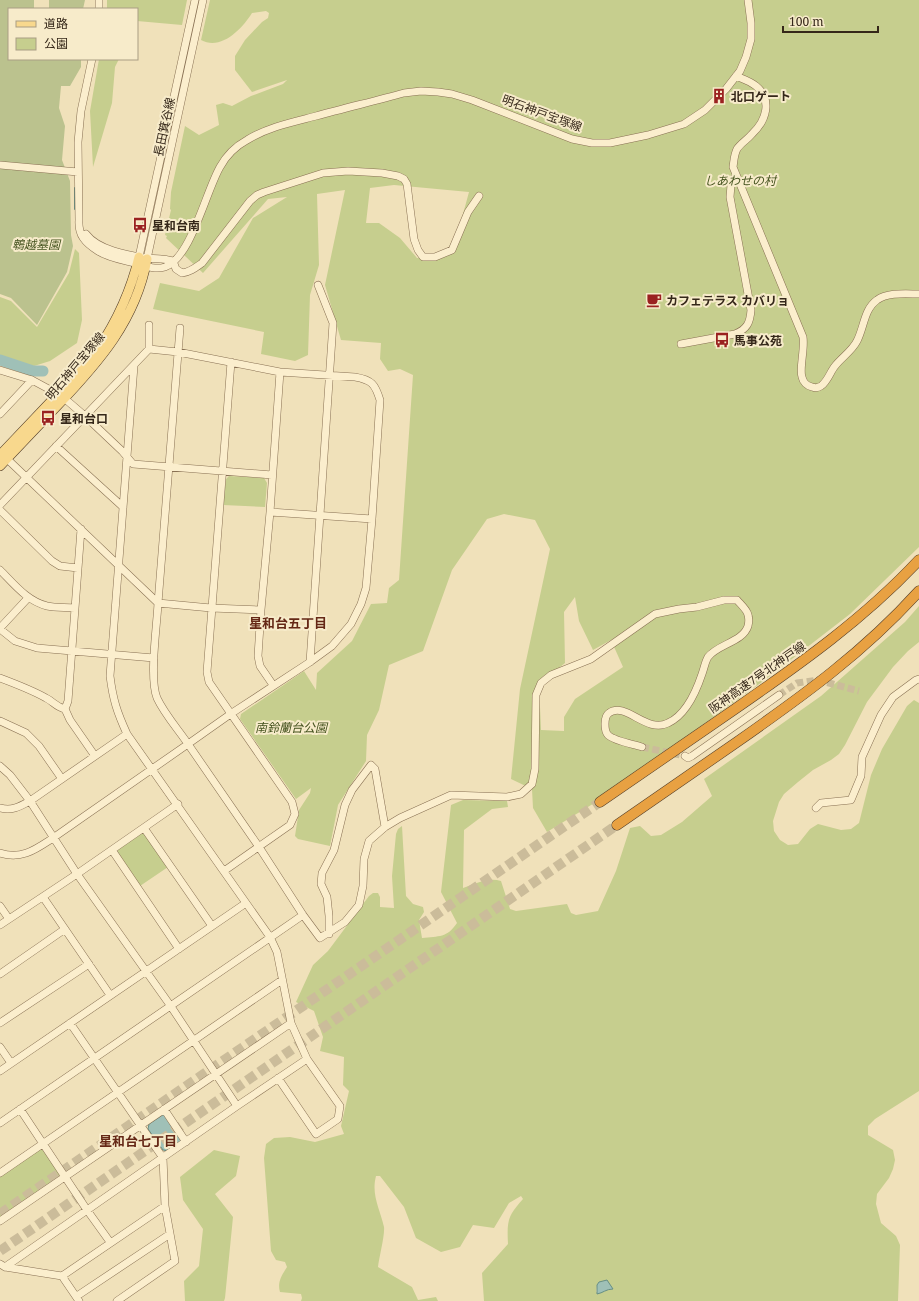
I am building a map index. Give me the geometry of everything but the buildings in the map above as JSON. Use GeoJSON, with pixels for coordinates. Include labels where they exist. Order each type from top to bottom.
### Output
{"type":"FeatureCollection","features":[{"type":"Feature","properties":{"kind":"highway","name":"阪神高速7号北神戸線"},"geometry":{"type":"LineString","coordinates":[[600,802],[810,656],[873,606],[919,560]]}},
{"type":"Feature","properties":{"kind":"highway"},"geometry":{"type":"LineString","coordinates":[[617,825],[770,719],[819,683],[865,645],[898,614],[919,591]]}},
{"type":"Feature","properties":{"kind":"main road","name":"明石神戸宝塚線"},"geometry":{"type":"LineString","coordinates":[[0,466],[2,455],[61,396],[84,378],[116,336],[135,301],[142,262]]}},
{"type":"Feature","properties":{"kind":"street","name":"長田箕谷線"},"geometry":{"type":"LineString","coordinates":[[142,262],[195,0]]}},
{"type":"Feature","properties":{"kind":"street","name":"長田箕谷線"},"geometry":{"type":"LineString","coordinates":[[142,262],[203,0]]}},
{"type":"Feature","properties":{"kind":"street","name":"明石神戸宝塚線"},"geometry":{"type":"LineString","coordinates":[[142,262],[157,268],[166,266],[173,261],[187,245],[214,177],[220,166],[233,150],[247,140],[267,130],[404,93],[421,91],[452,94],[472,100],[572,139],[592,143],[610,143],[648,135],[684,124],[705,110],[726,89],[740,71],[751,39],[751,23],[748,0]]}},
{"type":"Feature","properties":{"kind":"street"},"geometry":{"type":"LineString","coordinates":[[92,60],[81,111],[78,142],[78,228],[80,234],[90,246],[100,252],[142,262]]}},
{"type":"Feature","properties":{"kind":"street"},"geometry":{"type":"LineString","coordinates":[[736,76],[749,81],[756,86],[761,92],[766,103],[766,114],[763,122],[736,151],[733,168],[803,337],[804,344],[801,376],[804,383],[810,387],[816,388],[821,386],[835,366],[852,348],[860,336],[865,317],[871,305],[878,299],[897,294],[919,294]]}},
{"type":"Feature","properties":{"kind":"street"},"geometry":{"type":"LineString","coordinates":[[0,165],[78,172]]}},
{"type":"Feature","properties":{"kind":"street"},"geometry":{"type":"LineString","coordinates":[[173,261],[176,269],[182,273],[194,269],[202,262],[244,208],[257,195],[323,172],[348,171],[382,173],[398,176],[404,179],[407,184],[414,239],[418,250],[423,257],[435,257],[452,250],[468,212],[479,196]]}},
{"type":"Feature","properties":{"kind":"street"},"geometry":{"type":"LineString","coordinates":[[681,344],[735,334],[741,332],[748,326],[751,310],[730,197],[731,185],[736,175]]}},
{"type":"Feature","properties":{"kind":"street"},"geometry":{"type":"LineString","coordinates":[[310,662],[330,375],[332,323],[318,285]]}},
{"type":"Feature","properties":{"kind":"street"},"geometry":{"type":"LineString","coordinates":[[0,506],[149,349],[149,325]]}},
{"type":"Feature","properties":{"kind":"street"},"geometry":{"type":"LineString","coordinates":[[180,328],[153,674],[157,697],[166,713],[320,938],[329,934],[345,922],[359,905],[363,886],[364,859],[370,841],[385,827],[400,818],[451,795],[507,797],[521,794],[532,784],[535,769],[536,695],[541,683],[551,675],[591,659],[655,614],[697,607],[724,600],[737,600],[747,611],[749,616],[744,633],[715,650],[708,658],[691,702],[671,722],[657,726],[645,722],[627,712],[614,710],[608,714],[605,723],[605,731],[607,735],[642,747]]}},
{"type":"Feature","properties":{"kind":"street"},"geometry":{"type":"LineString","coordinates":[[0,853],[16,856],[32,851],[53,838],[273,685],[310,662],[332,646],[351,624],[361,604],[366,588],[380,400],[376,388],[367,380],[330,375],[280,372],[178,352],[149,349]]}},
{"type":"Feature","properties":{"kind":"street"},"geometry":{"type":"LineString","coordinates":[[224,871],[290,825],[295,814],[292,802],[232,713],[209,682],[207,672],[231,362]]}},
{"type":"Feature","properties":{"kind":"street"},"geometry":{"type":"LineString","coordinates":[[134,366],[110,676],[112,694],[116,710],[127,734],[178,804],[270,937],[277,952],[291,1023],[307,1059],[340,1106],[338,1120],[316,1134],[278,1078]]}},
{"type":"Feature","properties":{"kind":"street"},"geometry":{"type":"LineString","coordinates":[[0,370],[32,380],[61,396],[85,416],[122,451],[133,464],[272,475]]}},
{"type":"Feature","properties":{"kind":"street"},"geometry":{"type":"LineString","coordinates":[[273,685],[260,666],[258,656],[280,372]]}},
{"type":"Feature","properties":{"kind":"street"},"geometry":{"type":"LineString","coordinates":[[1,411],[32,380]]}},
{"type":"Feature","properties":{"kind":"street"},"geometry":{"type":"LineString","coordinates":[[56,446],[123,507]]}},
{"type":"Feature","properties":{"kind":"street"},"geometry":{"type":"LineString","coordinates":[[2,455],[27,477],[158,603],[211,608],[261,610]]}},
{"type":"Feature","properties":{"kind":"street"},"geometry":{"type":"LineString","coordinates":[[0,510],[60,566],[78,568]]}},
{"type":"Feature","properties":{"kind":"street"},"geometry":{"type":"LineString","coordinates":[[270,512],[372,519]]}},
{"type":"Feature","properties":{"kind":"street"},"geometry":{"type":"LineString","coordinates":[[81,529],[68,701],[65,709],[70,720],[95,756]]}},
{"type":"Feature","properties":{"kind":"street"},"geometry":{"type":"LineString","coordinates":[[0,570],[28,598],[48,606],[75,608]]}},
{"type":"Feature","properties":{"kind":"street"},"geometry":{"type":"LineString","coordinates":[[28,598],[0,629],[15,641],[37,648],[154,658]]}},
{"type":"Feature","properties":{"kind":"street"},"geometry":{"type":"LineString","coordinates":[[0,678],[48,698],[59,708],[65,709]]}},
{"type":"Feature","properties":{"kind":"street"},"geometry":{"type":"LineString","coordinates":[[816,808],[821,803],[851,800],[862,776],[862,757],[881,715],[893,697],[919,679]]}},
{"type":"Feature","properties":{"kind":"street"},"geometry":{"type":"LineString","coordinates":[[685,756],[688,758],[692,756],[779,695]]}},
{"type":"Feature","properties":{"kind":"street"},"geometry":{"type":"LineString","coordinates":[[0,721],[26,733],[39,746],[62,779]]}},
{"type":"Feature","properties":{"kind":"street"},"geometry":{"type":"LineString","coordinates":[[0,809],[9,810],[19,808],[30,802],[127,734]]}},
{"type":"Feature","properties":{"kind":"street"},"geometry":{"type":"LineString","coordinates":[[329,934],[327,897],[322,884],[322,873],[334,850],[345,805],[352,790],[371,765],[375,769],[385,827]]}},
{"type":"Feature","properties":{"kind":"street"},"geometry":{"type":"LineString","coordinates":[[0,766],[10,775],[30,802],[77,874],[170,1005],[237,1106]]}},
{"type":"Feature","properties":{"kind":"street"},"geometry":{"type":"LineString","coordinates":[[0,925],[178,804]]}},
{"type":"Feature","properties":{"kind":"street"},"geometry":{"type":"LineString","coordinates":[[144,828],[212,926]]}},
{"type":"Feature","properties":{"kind":"street"},"geometry":{"type":"LineString","coordinates":[[112,850],[178,949]]}},
{"type":"Feature","properties":{"kind":"street"},"geometry":{"type":"LineString","coordinates":[[43,897],[110,996]]}},
{"type":"Feature","properties":{"kind":"street"},"geometry":{"type":"LineString","coordinates":[[0,1071],[246,903]]}},
{"type":"Feature","properties":{"kind":"street"},"geometry":{"type":"LineString","coordinates":[[0,906],[9,919]]}},
{"type":"Feature","properties":{"kind":"street"},"geometry":{"type":"LineString","coordinates":[[0,1122],[303,915]]}},
{"type":"Feature","properties":{"kind":"street"},"geometry":{"type":"LineString","coordinates":[[0,974],[65,929]]}},
{"type":"Feature","properties":{"kind":"street"},"geometry":{"type":"LineString","coordinates":[[0,1023],[88,964]]}},
{"type":"Feature","properties":{"kind":"street"},"geometry":{"type":"LineString","coordinates":[[0,1173],[282,980]]}},
{"type":"Feature","properties":{"kind":"street"},"geometry":{"type":"LineString","coordinates":[[70,1023],[163,1158],[165,1206],[175,1261],[117,1301]]}},
{"type":"Feature","properties":{"kind":"street"},"geometry":{"type":"LineString","coordinates":[[0,1221],[291,1023]]}},
{"type":"Feature","properties":{"kind":"street"},"geometry":{"type":"LineString","coordinates":[[0,1047],[11,1063]]}},
{"type":"Feature","properties":{"kind":"street"},"geometry":{"type":"LineString","coordinates":[[2,1266],[87,1210],[307,1059]]}},
{"type":"Feature","properties":{"kind":"street"},"geometry":{"type":"LineString","coordinates":[[20,1109],[110,1242]]}},
{"type":"Feature","properties":{"kind":"street"},"geometry":{"type":"LineString","coordinates":[[164,1109],[186,1142]]}},
{"type":"Feature","properties":{"kind":"street"},"geometry":{"type":"LineString","coordinates":[[2,1266],[62,1276],[165,1206]]}},
{"type":"Feature","properties":{"kind":"street"},"geometry":{"type":"LineString","coordinates":[[62,1276],[78,1299],[170,1234]]}},
{"type":"Feature","properties":{"kind":"green space","name":"鵯越墓園"},"geometry":{"type":"Polygon","coordinates":[[[0,0],[34,0],[34,8],[8,8],[8,60],[81,60],[81,67],[70,86],[61,86],[59,108],[65,126],[62,160],[70,181],[71,235],[73,246],[67,272],[37,325],[11,298],[0,294],[0,0]]]}},
{"type":"Feature","properties":{"kind":"green space"},"geometry":{"type":"Polygon","coordinates":[[[49,0],[85,0],[83,8],[49,8],[49,0]]]}},
{"type":"Feature","properties":{"kind":"green space"},"geometry":{"type":"Polygon","coordinates":[[[107,0],[187,0],[182,25],[138,21],[138,8],[107,8],[107,0]]]}},
{"type":"Feature","properties":{"kind":"green space"},"geometry":{"type":"Polygon","coordinates":[[[210,0],[919,0],[919,547],[850,614],[766,679],[596,802],[547,832],[533,808],[532,789],[511,779],[520,689],[550,549],[535,520],[504,514],[487,519],[452,570],[423,651],[389,665],[379,710],[367,735],[366,761],[338,805],[330,846],[298,839],[295,836],[299,810],[310,793],[311,788],[296,799],[240,719],[241,714],[304,671],[316,690],[317,673],[352,641],[371,604],[387,603],[389,588],[399,580],[413,375],[400,369],[388,371],[380,359],[381,343],[341,340],[325,285],[345,190],[317,194],[319,265],[310,295],[308,355],[295,361],[261,354],[264,332],[153,309],[160,283],[199,291],[219,278],[253,218],[287,197],[268,199],[203,273],[166,238],[167,236],[165,235],[171,210],[171,192],[185,126],[199,135],[219,125],[216,105],[223,103],[232,106],[251,96],[283,84],[287,80],[252,92],[235,70],[235,56],[245,40],[262,22],[268,18],[269,13],[266,11],[252,13],[243,26],[223,41],[209,43],[201,40],[210,0]],[[394,185],[370,188],[366,223],[379,223],[400,238],[417,258],[437,259],[448,249],[460,225],[469,192],[394,185]],[[575,597],[564,612],[565,663],[539,684],[541,730],[564,731],[564,717],[575,699],[623,667],[611,640],[593,650],[579,621],[575,597]]]}},
{"type":"Feature","properties":{"kind":"green space"},"geometry":{"type":"Polygon","coordinates":[[[99,60],[118,60],[115,67],[112,103],[93,167],[90,111],[99,60]]]}},
{"type":"Feature","properties":{"kind":"green space"},"geometry":{"type":"Polygon","coordinates":[[[75,249],[79,253],[82,320],[77,343],[50,361],[34,366],[0,357],[0,297],[11,301],[37,327],[69,273],[75,249]]]}},
{"type":"Feature","properties":{"kind":"green space"},"geometry":{"type":"Polygon","coordinates":[[[229,476],[264,478],[267,483],[265,507],[223,505],[226,479],[229,476]]]}},
{"type":"Feature","properties":{"kind":"green space"},"geometry":{"type":"Polygon","coordinates":[[[919,606],[919,642],[893,667],[867,702],[839,754],[813,770],[784,794],[779,802],[773,821],[774,831],[780,840],[788,845],[798,844],[810,829],[818,824],[841,830],[851,829],[859,823],[871,775],[882,749],[907,706],[914,700],[919,703],[919,1091],[875,1119],[868,1126],[868,1135],[893,1150],[895,1160],[889,1178],[877,1194],[876,1204],[881,1223],[896,1236],[900,1245],[898,1301],[484,1301],[482,1273],[508,1244],[509,1220],[514,1210],[523,1199],[521,1196],[509,1203],[494,1228],[473,1225],[460,1247],[441,1252],[416,1238],[404,1207],[380,1176],[376,1176],[375,1196],[384,1231],[378,1267],[412,1287],[418,1300],[436,1297],[438,1301],[301,1301],[301,1294],[280,1292],[280,1282],[287,1267],[285,1262],[276,1260],[271,1251],[264,1158],[266,1144],[274,1138],[290,1137],[315,1142],[344,1134],[341,1126],[349,1091],[343,1085],[344,1057],[320,1051],[323,1037],[314,1011],[296,1002],[313,965],[328,951],[369,896],[373,893],[378,893],[380,897],[380,907],[394,908],[392,876],[396,834],[398,829],[402,826],[406,896],[413,904],[423,907],[424,912],[419,920],[422,938],[446,934],[457,923],[441,892],[451,805],[463,800],[507,801],[508,807],[492,809],[464,830],[463,888],[486,880],[501,881],[510,909],[516,911],[567,904],[571,913],[576,915],[598,911],[616,871],[630,828],[640,826],[651,836],[661,835],[682,822],[712,796],[704,779],[821,696],[905,622],[919,606]],[[599,1282],[596,1292],[612,1289],[599,1282]]]}},
{"type":"Feature","properties":{"kind":"green space"},"geometry":{"type":"Polygon","coordinates":[[[140,833],[145,833],[168,867],[140,886],[117,853],[118,849],[140,833]]]}},
{"type":"Feature","properties":{"kind":"green space"},"geometry":{"type":"Polygon","coordinates":[[[39,1150],[44,1150],[59,1173],[59,1178],[0,1217],[0,1177],[39,1150]]]}},
{"type":"Feature","properties":{"kind":"green space"},"geometry":{"type":"Polygon","coordinates":[[[214,1150],[240,1156],[236,1176],[215,1194],[233,1217],[225,1298],[224,1301],[185,1301],[184,1281],[199,1266],[203,1229],[183,1200],[180,1177],[214,1150]]]}},
{"type":"Feature","properties":{"kind":"water"},"geometry":{"type":"Polygon","coordinates":[[[164,1114],[183,1140],[168,1151],[163,1150],[148,1129],[149,1124],[164,1114]]]}},
{"type":"Feature","properties":{"kind":"water"},"geometry":{"type":"Polygon","coordinates":[[[607,1280],[613,1289],[597,1294],[597,1285],[599,1282],[607,1280]]]}},
{"type":"Feature","properties":{"kind":"waterway"},"geometry":{"type":"LineString","coordinates":[[75,188],[75,209]]}},
{"type":"Feature","properties":{"kind":"waterway"},"geometry":{"type":"LineString","coordinates":[[0,360],[33,371],[43,371]]}},
{"type":"Feature","properties":{"kind":"tunnel"},"geometry":{"type":"LineString","coordinates":[[779,695],[797,683],[818,680],[859,691]]}},
{"type":"Feature","properties":{"kind":"tunnel"},"geometry":{"type":"LineString","coordinates":[[642,747],[685,756]]}},
{"type":"Feature","properties":{"kind":"tunnel"},"geometry":{"type":"LineString","coordinates":[[0,1214],[600,802]]}},
{"type":"Feature","properties":{"kind":"tunnel"},"geometry":{"type":"LineString","coordinates":[[0,1251],[617,825]]}},
{"type":"Feature","properties":{"kind":"place","name":"北口ゲート"},"geometry":{"type":"Point","coordinates":[719,96]}},
{"type":"Feature","properties":{"kind":"place","name":"星和台南"},"geometry":{"type":"Point","coordinates":[140,225]}},
{"type":"Feature","properties":{"kind":"place","name":"カフェテラス カバリョ"},"geometry":{"type":"Point","coordinates":[654,300]}},
{"type":"Feature","properties":{"kind":"place","name":"馬事公苑"},"geometry":{"type":"Point","coordinates":[722,340]}},
{"type":"Feature","properties":{"kind":"place","name":"星和台口"},"geometry":{"type":"Point","coordinates":[48,418]}},
{"type":"Feature","properties":{"kind":"district","name":"星和台五丁目"},"geometry":{"type":"Point","coordinates":[288,623]}},
{"type":"Feature","properties":{"kind":"district","name":"星和台七丁目"},"geometry":{"type":"Point","coordinates":[138,1141]}},
{"type":"Feature","properties":{"kind":"park label","name":"しあわせの村"},"geometry":{"type":"Point","coordinates":[740,180]}},
{"type":"Feature","properties":{"kind":"park label","name":"南鈴蘭台公園"},"geometry":{"type":"Point","coordinates":[291,727]}}]}
